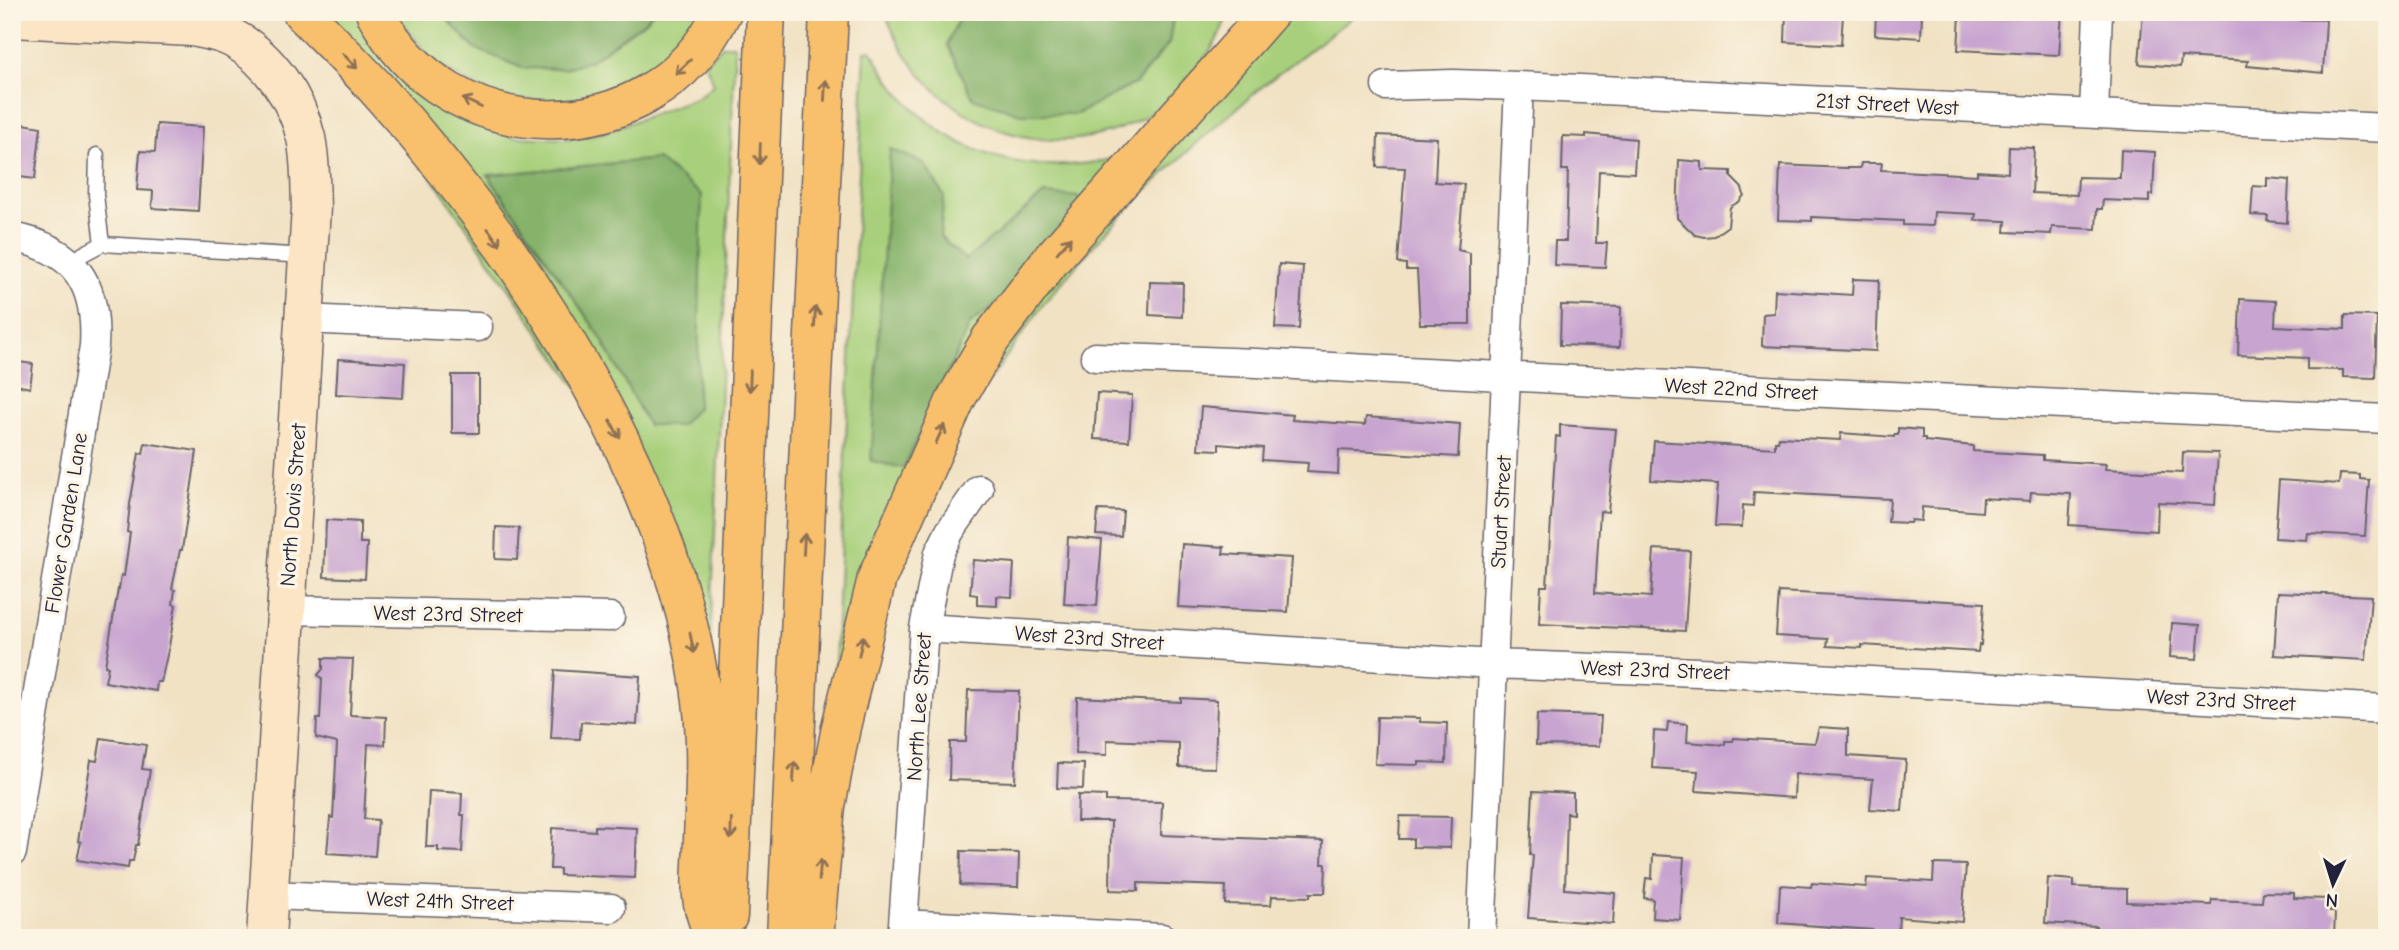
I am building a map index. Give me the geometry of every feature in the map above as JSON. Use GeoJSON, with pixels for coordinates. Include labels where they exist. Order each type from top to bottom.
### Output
{"type":"FeatureCollection","features":[{"type":"Feature","properties":{"kind":"highway"},"geometry":{"type":"LineString","coordinates":[[302,12],[375,88],[421,141],[519,271],[592,387],[641,485],[678,587],[701,687],[705,770],[702,898],[714,938]]}},
{"type":"Feature","properties":{"kind":"highway"},"geometry":{"type":"LineString","coordinates":[[375,12],[384,30],[404,55],[425,76],[452,94],[483,109],[515,117],[549,119],[581,117],[610,111],[642,99],[687,65],[706,42],[722,12]]}},
{"type":"Feature","properties":{"kind":"highway"},"geometry":{"type":"LineString","coordinates":[[727,938],[766,12]]}},
{"type":"Feature","properties":{"kind":"highway"},"geometry":{"type":"LineString","coordinates":[[786,938],[829,12]]}},
{"type":"Feature","properties":{"kind":"highway"},"geometry":{"type":"LineString","coordinates":[[814,938],[826,806],[841,727],[877,578],[957,397],[990,340],[1050,261],[1270,12]]}},
{"type":"Feature","properties":{"kind":"street"},"geometry":{"type":"LineString","coordinates":[[2094,114],[2098,12]]}},
{"type":"Feature","properties":{"kind":"street","name":"North Davis Street"},"geometry":{"type":"LineString","coordinates":[[25,16],[192,27],[216,32],[235,40],[252,52],[278,78],[297,113],[306,137],[310,184],[308,256],[266,938]]}},
{"type":"Feature","properties":{"kind":"street","name":"21st Street West"},"geometry":{"type":"LineString","coordinates":[[1386,86],[1519,86],[2387,128]]}},
{"type":"Feature","properties":{"kind":"street","name":"Stuart Street"},"geometry":{"type":"LineString","coordinates":[[1481,938],[1519,86]]}},
{"type":"Feature","properties":{"kind":"street","name":"Flower Garden Lane"},"geometry":{"type":"LineString","coordinates":[[12,237],[55,250],[72,265],[85,284],[96,323],[12,852]]}},
{"type":"Feature","properties":{"kind":"street"},"geometry":{"type":"LineString","coordinates":[[304,319],[478,327]]}},
{"type":"Feature","properties":{"kind":"street","name":"West 22nd Street"},"geometry":{"type":"LineString","coordinates":[[1095,357],[2387,419]]}},
{"type":"Feature","properties":{"kind":"street","name":"North Lee Street"},"geometry":{"type":"LineString","coordinates":[[903,931],[924,628],[939,553],[950,531],[979,489]]}},
{"type":"Feature","properties":{"kind":"street","name":"West 23rd Street"},"geometry":{"type":"LineString","coordinates":[[286,610],[610,617]]}},
{"type":"Feature","properties":{"kind":"street","name":"West 23rd Street"},"geometry":{"type":"LineString","coordinates":[[924,628],[1493,664],[1724,673],[2387,709]]}},
{"type":"Feature","properties":{"kind":"street","name":"West 24th Street"},"geometry":{"type":"LineString","coordinates":[[268,895],[611,908]]}},
{"type":"Feature","properties":{"kind":"street"},"geometry":{"type":"LineString","coordinates":[[903,931],[1161,938]]}},
{"type":"Feature","properties":{"kind":"lane"},"geometry":{"type":"LineString","coordinates":[[97,155],[96,195],[102,244]]}},
{"type":"Feature","properties":{"kind":"lane"},"geometry":{"type":"LineString","coordinates":[[72,265],[83,254],[102,244],[308,256]]}},
{"type":"Feature","properties":{"kind":"green space"},"geometry":{"type":"Polygon","coordinates":[[[318,12],[366,12],[432,102],[461,119],[514,137],[568,139],[603,133],[698,97],[714,84],[705,63],[723,45],[735,47],[710,651],[675,529],[318,12]],[[488,176],[600,336],[648,425],[702,195],[488,176]]]}},
{"type":"Feature","properties":{"kind":"green space"},"geometry":{"type":"Polygon","coordinates":[[[394,12],[440,12],[474,48],[591,60],[644,22],[653,12],[702,12],[683,40],[649,72],[583,101],[502,99],[436,65],[394,12]]]}},
{"type":"Feature","properties":{"kind":"green space"},"geometry":{"type":"Polygon","coordinates":[[[440,12],[653,12],[644,22],[591,60],[563,69],[522,68],[474,48],[440,12]]]}},
{"type":"Feature","properties":{"kind":"green space"},"geometry":{"type":"Polygon","coordinates":[[[885,12],[962,12],[947,45],[1021,114],[1077,114],[1136,83],[1169,43],[1174,12],[1228,12],[1221,32],[1206,56],[1162,106],[1122,128],[1081,138],[1040,139],[1000,130],[964,112],[931,86],[904,52],[885,12]]]}},
{"type":"Feature","properties":{"kind":"green space"},"geometry":{"type":"Polygon","coordinates":[[[962,12],[1174,12],[1169,43],[1136,83],[1077,114],[1021,114],[973,98],[947,44],[962,12]]]}},
{"type":"Feature","properties":{"kind":"green space"},"geometry":{"type":"Polygon","coordinates":[[[1262,12],[1359,12],[1264,85],[1200,140],[1140,196],[1045,302],[961,420],[833,704],[865,51],[871,50],[892,84],[916,111],[944,133],[975,150],[1009,160],[1044,165],[1081,164],[1120,157],[1262,12]],[[1044,194],[966,261],[940,237],[944,195],[904,468],[970,324],[1082,234],[1044,194]]]}},
{"type":"Feature","properties":{"kind":"green space"},"geometry":{"type":"Polygon","coordinates":[[[890,149],[924,163],[944,196],[940,237],[966,260],[1044,194],[1079,197],[1082,234],[970,324],[904,468],[871,461],[890,149]]]}},
{"type":"Feature","properties":{"kind":"green space"},"geometry":{"type":"Polygon","coordinates":[[[657,159],[702,195],[697,408],[680,426],[648,425],[600,336],[488,175],[657,159]]]}},
{"type":"Feature","properties":{"kind":"building"},"geometry":{"type":"Polygon","coordinates":[[[1786,12],[1843,15],[1841,45],[1785,42],[1786,12]]]}},
{"type":"Feature","properties":{"kind":"building"},"geometry":{"type":"Polygon","coordinates":[[[1876,12],[1922,12],[1921,38],[1875,35],[1876,12]]]}},
{"type":"Feature","properties":{"kind":"building"},"geometry":{"type":"Polygon","coordinates":[[[2062,12],[2059,55],[1958,50],[1960,14],[2062,12]]]}},
{"type":"Feature","properties":{"kind":"building"},"geometry":{"type":"Polygon","coordinates":[[[2143,12],[2295,12],[2294,19],[2326,20],[2323,73],[2247,66],[2248,61],[2181,57],[2180,67],[2139,64],[2143,12]]]}},
{"type":"Feature","properties":{"kind":"building"},"geometry":{"type":"Polygon","coordinates":[[[12,122],[41,127],[35,179],[12,176],[12,122]]]}},
{"type":"Feature","properties":{"kind":"building"},"geometry":{"type":"Polygon","coordinates":[[[157,124],[203,127],[198,211],[152,208],[153,191],[137,190],[140,151],[155,152],[157,124]]]}},
{"type":"Feature","properties":{"kind":"building"},"geometry":{"type":"Polygon","coordinates":[[[1586,134],[1636,139],[1634,173],[1599,171],[1596,243],[1607,243],[1605,267],[1554,265],[1555,241],[1566,241],[1568,170],[1562,170],[1563,136],[1586,137],[1586,134]]]}},
{"type":"Feature","properties":{"kind":"building"},"geometry":{"type":"Polygon","coordinates":[[[1378,135],[1437,138],[1435,182],[1464,184],[1458,250],[1470,253],[1470,324],[1420,324],[1417,270],[1406,270],[1406,264],[1398,263],[1405,168],[1377,167],[1378,135]]]}},
{"type":"Feature","properties":{"kind":"building"},"geometry":{"type":"Polygon","coordinates":[[[2009,147],[2034,148],[2032,193],[2077,195],[2078,177],[2120,178],[2121,150],[2155,152],[2153,195],[2149,195],[2149,202],[2103,200],[2102,209],[2097,209],[2096,229],[2052,227],[2051,234],[2005,232],[2006,221],[1975,220],[1976,214],[1934,212],[1933,226],[1903,225],[1903,221],[1812,217],[1812,221],[1778,220],[1780,165],[1860,168],[1861,163],[1882,163],[1881,170],[1977,175],[1977,171],[2008,173],[2009,147]]]}},
{"type":"Feature","properties":{"kind":"building"},"geometry":{"type":"Polygon","coordinates":[[[1679,160],[1702,162],[1702,170],[1731,171],[1731,177],[1742,188],[1744,195],[1730,207],[1728,226],[1714,236],[1695,235],[1677,218],[1679,160]]]}},
{"type":"Feature","properties":{"kind":"building"},"geometry":{"type":"Polygon","coordinates":[[[2267,178],[2289,180],[2287,223],[2267,221],[2268,216],[2251,215],[2253,186],[2267,187],[2267,178]]]}},
{"type":"Feature","properties":{"kind":"building"},"geometry":{"type":"Polygon","coordinates":[[[1279,264],[1303,266],[1299,329],[1275,328],[1279,264]]]}},
{"type":"Feature","properties":{"kind":"building"},"geometry":{"type":"Polygon","coordinates":[[[1853,279],[1879,280],[1876,351],[1762,346],[1763,314],[1774,313],[1775,290],[1852,295],[1853,279]]]}},
{"type":"Feature","properties":{"kind":"building"},"geometry":{"type":"Polygon","coordinates":[[[1150,282],[1183,283],[1182,317],[1149,315],[1150,282]]]}},
{"type":"Feature","properties":{"kind":"building"},"geometry":{"type":"Polygon","coordinates":[[[2240,299],[2276,301],[2275,326],[2345,329],[2345,315],[2377,316],[2375,378],[2343,377],[2343,370],[2307,369],[2307,358],[2238,355],[2240,299]]]}},
{"type":"Feature","properties":{"kind":"building"},"geometry":{"type":"Polygon","coordinates":[[[1561,305],[1621,307],[1620,347],[1560,345],[1561,305]]]}},
{"type":"Feature","properties":{"kind":"building"},"geometry":{"type":"Polygon","coordinates":[[[338,359],[405,363],[403,398],[336,394],[338,359]]]}},
{"type":"Feature","properties":{"kind":"building"},"geometry":{"type":"Polygon","coordinates":[[[12,361],[33,364],[30,388],[12,384],[12,361]]]}},
{"type":"Feature","properties":{"kind":"building"},"geometry":{"type":"Polygon","coordinates":[[[452,375],[479,375],[479,433],[452,433],[452,375]]]}},
{"type":"Feature","properties":{"kind":"building"},"geometry":{"type":"Polygon","coordinates":[[[1097,393],[1132,395],[1129,441],[1094,439],[1097,393]]]}},
{"type":"Feature","properties":{"kind":"building"},"geometry":{"type":"Polygon","coordinates":[[[1201,407],[1293,415],[1292,420],[1365,425],[1366,417],[1460,424],[1458,457],[1339,450],[1338,474],[1307,472],[1308,463],[1262,460],[1263,448],[1219,444],[1219,450],[1198,449],[1201,407]]]}},
{"type":"Feature","properties":{"kind":"building"},"geometry":{"type":"Polygon","coordinates":[[[1560,425],[1616,429],[1608,512],[1600,511],[1595,593],[1651,597],[1654,549],[1690,551],[1685,631],[1539,624],[1541,586],[1547,586],[1556,436],[1560,437],[1560,425]]]}},
{"type":"Feature","properties":{"kind":"building"},"geometry":{"type":"Polygon","coordinates":[[[1898,428],[1922,430],[1922,438],[1925,438],[1925,441],[1973,446],[1973,451],[2043,455],[2043,460],[2106,464],[2105,469],[2182,473],[2183,452],[2218,453],[2215,505],[2158,502],[2157,531],[2069,525],[2071,494],[2031,492],[2030,501],[1983,498],[1982,512],[1922,507],[1921,521],[1911,520],[1910,523],[1888,522],[1890,499],[1754,492],[1753,506],[1743,505],[1742,527],[1715,526],[1718,484],[1651,480],[1654,441],[1775,448],[1775,441],[1778,441],[1779,437],[1840,440],[1841,433],[1894,437],[1898,435],[1898,428]]]}},
{"type":"Feature","properties":{"kind":"building"},"geometry":{"type":"Polygon","coordinates":[[[145,443],[197,451],[182,550],[172,589],[175,590],[173,604],[176,605],[169,646],[161,682],[157,682],[156,691],[105,682],[108,667],[105,666],[118,589],[121,575],[124,576],[130,533],[127,532],[130,504],[139,453],[143,454],[145,443]]]}},
{"type":"Feature","properties":{"kind":"building"},"geometry":{"type":"Polygon","coordinates":[[[2340,474],[2360,475],[2360,479],[2369,480],[2365,536],[2308,533],[2307,540],[2275,538],[2279,480],[2339,484],[2340,474]]]}},
{"type":"Feature","properties":{"kind":"building"},"geometry":{"type":"Polygon","coordinates":[[[1098,510],[1123,511],[1121,536],[1096,535],[1098,510]]]}},
{"type":"Feature","properties":{"kind":"building"},"geometry":{"type":"Polygon","coordinates":[[[326,520],[360,522],[360,543],[367,543],[365,579],[324,577],[326,520]]]}},
{"type":"Feature","properties":{"kind":"building"},"geometry":{"type":"Polygon","coordinates":[[[496,527],[519,528],[517,560],[495,559],[496,527]]]}},
{"type":"Feature","properties":{"kind":"building"},"geometry":{"type":"Polygon","coordinates":[[[1068,537],[1102,540],[1097,606],[1064,604],[1068,537]]]}},
{"type":"Feature","properties":{"kind":"building"},"geometry":{"type":"Polygon","coordinates":[[[1182,544],[1224,547],[1223,554],[1292,558],[1288,612],[1178,607],[1182,544]]]}},
{"type":"Feature","properties":{"kind":"building"},"geometry":{"type":"Polygon","coordinates":[[[973,560],[1014,563],[1012,597],[997,596],[997,606],[977,605],[977,595],[970,594],[973,560]]]}},
{"type":"Feature","properties":{"kind":"building"},"geometry":{"type":"Polygon","coordinates":[[[1779,592],[1984,603],[1981,645],[1979,644],[1978,652],[1862,645],[1862,648],[1827,646],[1828,639],[1776,636],[1779,592]]]}},
{"type":"Feature","properties":{"kind":"building"},"geometry":{"type":"Polygon","coordinates":[[[2278,592],[2371,596],[2366,660],[2274,655],[2278,592]]]}},
{"type":"Feature","properties":{"kind":"building"},"geometry":{"type":"Polygon","coordinates":[[[2172,623],[2200,625],[2197,659],[2170,657],[2172,623]]]}},
{"type":"Feature","properties":{"kind":"building"},"geometry":{"type":"Polygon","coordinates":[[[323,658],[353,659],[350,715],[386,717],[385,745],[368,744],[364,819],[378,820],[375,856],[327,853],[330,817],[333,818],[337,743],[316,738],[322,679],[318,675],[323,669],[323,658]]]}},
{"type":"Feature","properties":{"kind":"building"},"geometry":{"type":"Polygon","coordinates":[[[555,670],[640,676],[637,725],[581,722],[580,739],[551,738],[555,670]]]}},
{"type":"Feature","properties":{"kind":"building"},"geometry":{"type":"Polygon","coordinates":[[[968,690],[1019,691],[1015,782],[949,780],[950,742],[966,742],[968,690]]]}},
{"type":"Feature","properties":{"kind":"building"},"geometry":{"type":"Polygon","coordinates":[[[1077,697],[1181,702],[1181,698],[1217,700],[1215,768],[1179,767],[1179,743],[1107,740],[1107,755],[1076,754],[1077,697]]]}},
{"type":"Feature","properties":{"kind":"building"},"geometry":{"type":"Polygon","coordinates":[[[1537,714],[1601,716],[1599,746],[1536,745],[1537,714]]]}},
{"type":"Feature","properties":{"kind":"building"},"geometry":{"type":"Polygon","coordinates":[[[1377,717],[1420,718],[1420,722],[1447,723],[1446,763],[1375,764],[1377,717]]]}},
{"type":"Feature","properties":{"kind":"building"},"geometry":{"type":"Polygon","coordinates":[[[1668,722],[1688,724],[1687,742],[1725,745],[1725,741],[1733,741],[1734,738],[1815,743],[1819,727],[1848,729],[1848,756],[1906,760],[1902,811],[1870,809],[1873,779],[1795,774],[1794,798],[1696,791],[1698,771],[1652,768],[1654,731],[1667,732],[1668,722]]]}},
{"type":"Feature","properties":{"kind":"building"},"geometry":{"type":"Polygon","coordinates":[[[101,738],[146,745],[142,769],[150,770],[138,845],[128,868],[77,860],[91,760],[97,761],[101,738]]]}},
{"type":"Feature","properties":{"kind":"building"},"geometry":{"type":"Polygon","coordinates":[[[1058,763],[1084,764],[1083,789],[1057,788],[1058,763]]]}},
{"type":"Feature","properties":{"kind":"building"},"geometry":{"type":"Polygon","coordinates":[[[429,791],[462,793],[462,852],[438,851],[438,847],[426,847],[429,791]]]}},
{"type":"Feature","properties":{"kind":"building"},"geometry":{"type":"Polygon","coordinates":[[[1533,791],[1573,793],[1573,814],[1567,813],[1565,889],[1615,893],[1613,924],[1528,918],[1533,855],[1530,855],[1533,791]]]}},
{"type":"Feature","properties":{"kind":"building"},"geometry":{"type":"Polygon","coordinates":[[[1078,795],[1106,796],[1106,801],[1162,802],[1161,835],[1323,841],[1322,864],[1326,864],[1325,893],[1310,893],[1310,897],[1272,896],[1271,905],[1225,904],[1226,886],[1138,883],[1138,891],[1110,890],[1111,821],[1077,821],[1078,795]]]}},
{"type":"Feature","properties":{"kind":"building"},"geometry":{"type":"Polygon","coordinates":[[[1400,816],[1451,817],[1450,848],[1413,847],[1413,839],[1399,839],[1400,816]]]}},
{"type":"Feature","properties":{"kind":"building"},"geometry":{"type":"Polygon","coordinates":[[[595,826],[637,828],[635,878],[560,875],[560,869],[550,869],[552,828],[595,831],[595,826]]]}},
{"type":"Feature","properties":{"kind":"building"},"geometry":{"type":"Polygon","coordinates":[[[961,851],[1019,853],[1018,887],[960,885],[961,851]]]}},
{"type":"Feature","properties":{"kind":"building"},"geometry":{"type":"Polygon","coordinates":[[[1653,855],[1684,857],[1680,920],[1652,918],[1653,899],[1644,898],[1646,878],[1652,879],[1653,855]]]}},
{"type":"Feature","properties":{"kind":"building"},"geometry":{"type":"Polygon","coordinates":[[[1934,864],[1966,865],[1962,922],[1899,917],[1898,935],[1873,933],[1873,930],[1778,923],[1780,885],[1811,887],[1812,883],[1866,887],[1867,878],[1933,882],[1934,864]]]}},
{"type":"Feature","properties":{"kind":"building"},"geometry":{"type":"Polygon","coordinates":[[[2048,878],[2074,880],[2074,887],[2127,889],[2127,902],[2211,905],[2212,900],[2262,902],[2263,892],[2294,893],[2294,898],[2330,899],[2330,911],[2335,911],[2334,938],[2096,938],[2096,926],[2045,923],[2048,878]]]}}]}
